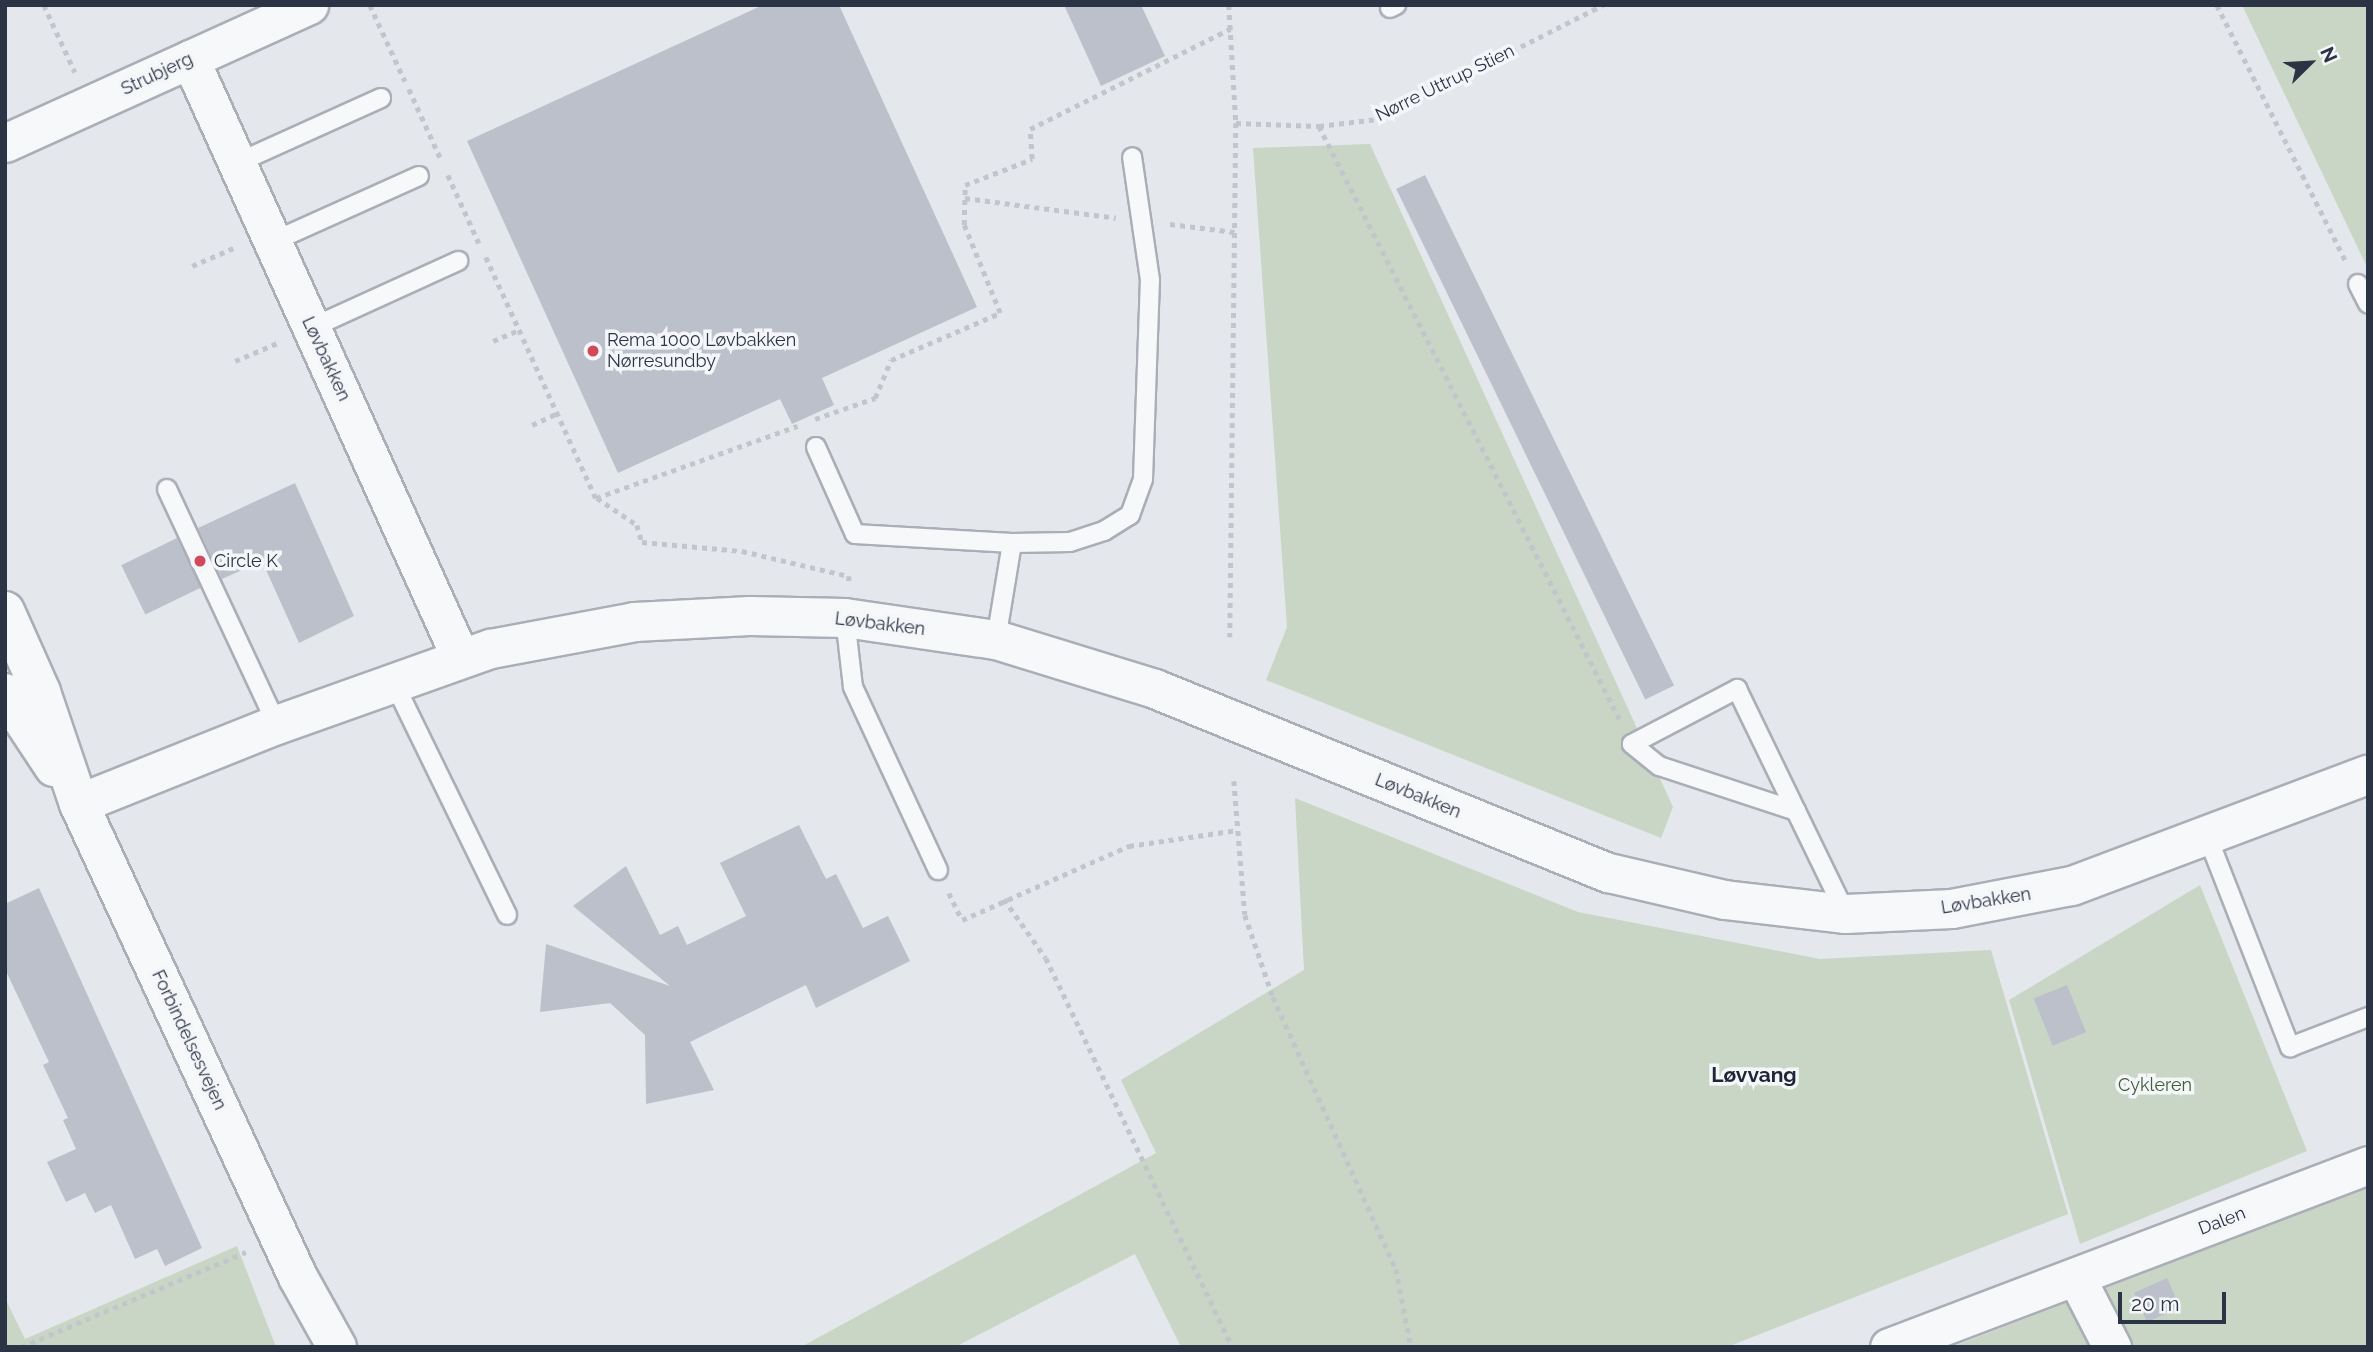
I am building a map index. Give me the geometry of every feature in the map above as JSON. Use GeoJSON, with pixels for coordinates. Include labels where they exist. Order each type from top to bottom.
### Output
{"type":"FeatureCollection","features":[{"type":"Feature","properties":{"kind":"street","name":"Strubjerg"},"geometry":{"type":"LineString","coordinates":[[5,143],[309,5]]}},
{"type":"Feature","properties":{"kind":"street","name":"Løvbakken"},"geometry":{"type":"LineString","coordinates":[[190,59],[461,659]]}},
{"type":"Feature","properties":{"kind":"street","name":"Forbindelsesvejen"},"geometry":{"type":"LineString","coordinates":[[5,611],[41,692],[79,804],[298,1277],[337,1347]]}},
{"type":"Feature","properties":{"kind":"street","name":"Løvbakken"},"geometry":{"type":"LineString","coordinates":[[79,804],[276,725],[461,659],[565,633],[635,622],[750,616],[845,618],[996,640],[1156,690],[1609,873],[1725,900],[1846,914],[1952,909],[2072,886],[2208,838],[2368,775]]}},
{"type":"Feature","properties":{"kind":"street","name":"Forbindelsesvejen"},"geometry":{"type":"LineString","coordinates":[[5,693],[79,804]]}},
{"type":"Feature","properties":{"kind":"street","name":"Dalen"},"geometry":{"type":"LineString","coordinates":[[1889,1347],[2368,1166]]}},
{"type":"Feature","properties":{"kind":"street","name":"Forbindelsesvejen"},"geometry":{"type":"LineString","coordinates":[[298,1277],[322,1347]]}},
{"type":"Feature","properties":{"kind":"street"},"geometry":{"type":"LineString","coordinates":[[2076,1277],[2112,1347]]}},
{"type":"Feature","properties":{"kind":"lane"},"geometry":{"type":"LineString","coordinates":[[237,163],[381,98]]}},
{"type":"Feature","properties":{"kind":"lane"},"geometry":{"type":"LineString","coordinates":[[816,447],[855,534],[1012,543],[1070,542],[1104,531],[1130,515],[1143,479],[1150,280],[1132,158]]}},
{"type":"Feature","properties":{"kind":"lane"},"geometry":{"type":"LineString","coordinates":[[270,237],[419,176]]}},
{"type":"Feature","properties":{"kind":"lane"},"geometry":{"type":"LineString","coordinates":[[311,328],[458,261]]}},
{"type":"Feature","properties":{"kind":"lane"},"geometry":{"type":"LineString","coordinates":[[2358,284],[2368,304]]}},
{"type":"Feature","properties":{"kind":"lane"},"geometry":{"type":"LineString","coordinates":[[167,489],[276,725]]}},
{"type":"Feature","properties":{"kind":"lane"},"geometry":{"type":"LineString","coordinates":[[996,640],[1012,543]]}},
{"type":"Feature","properties":{"kind":"lane"},"geometry":{"type":"LineString","coordinates":[[845,618],[853,687],[937,870]]}},
{"type":"Feature","properties":{"kind":"lane"},"geometry":{"type":"LineString","coordinates":[[394,683],[507,915]]}},
{"type":"Feature","properties":{"kind":"lane"},"geometry":{"type":"LineString","coordinates":[[1796,811],[1659,766],[1632,744],[1737,689],[1846,914]]}},
{"type":"Feature","properties":{"kind":"lane"},"geometry":{"type":"LineString","coordinates":[[2208,838],[2290,1047],[2368,1017]]}},
{"type":"Feature","properties":{"kind":"path"},"geometry":{"type":"LineString","coordinates":[[44,5],[90,105]]}},
{"type":"Feature","properties":{"kind":"path"},"geometry":{"type":"LineString","coordinates":[[370,5],[596,498],[637,525],[642,542],[742,551],[849,576],[845,618]]}},
{"type":"Feature","properties":{"kind":"path"},"geometry":{"type":"LineString","coordinates":[[1229,5],[1236,123],[1230,637]]}},
{"type":"Feature","properties":{"kind":"path","name":"Nørre Uttrup Stien"},"geometry":{"type":"LineString","coordinates":[[1236,123],[1319,126],[1378,119],[1603,5]]}},
{"type":"Feature","properties":{"kind":"path"},"geometry":{"type":"LineString","coordinates":[[2217,5],[2358,284]]}},
{"type":"Feature","properties":{"kind":"path"},"geometry":{"type":"LineString","coordinates":[[596,498],[875,398],[891,360],[1000,313],[964,225],[965,185],[1032,159],[1030,129],[1230,29]]}},
{"type":"Feature","properties":{"kind":"path"},"geometry":{"type":"LineString","coordinates":[[1319,126],[1632,744]]}},
{"type":"Feature","properties":{"kind":"path"},"geometry":{"type":"LineString","coordinates":[[965,198],[1235,232]]}},
{"type":"Feature","properties":{"kind":"path"},"geometry":{"type":"LineString","coordinates":[[192,267],[270,237]]}},
{"type":"Feature","properties":{"kind":"path"},"geometry":{"type":"LineString","coordinates":[[236,361],[311,328]]}},
{"type":"Feature","properties":{"kind":"path"},"geometry":{"type":"LineString","coordinates":[[493,341],[519,330]]}},
{"type":"Feature","properties":{"kind":"path"},"geometry":{"type":"LineString","coordinates":[[532,425],[558,413]]}},
{"type":"Feature","properties":{"kind":"path"},"geometry":{"type":"LineString","coordinates":[[1234,781],[1245,915],[1273,998],[1372,1209],[1396,1269],[1411,1347]]}},
{"type":"Feature","properties":{"kind":"path"},"geometry":{"type":"LineString","coordinates":[[937,870],[962,920],[1004,899],[1129,846],[1238,830]]}},
{"type":"Feature","properties":{"kind":"path"},"geometry":{"type":"LineString","coordinates":[[1004,899],[1046,958],[1232,1347]]}},
{"type":"Feature","properties":{"kind":"path"},"geometry":{"type":"LineString","coordinates":[[21,1347],[280,1237]]}},
{"type":"Feature","properties":{"kind":"green space"},"geometry":{"type":"Polygon","coordinates":[[[2242,5],[2368,5],[2368,267],[2367,267],[2242,5]]]}},
{"type":"Feature","properties":{"kind":"green space"},"geometry":{"type":"Polygon","coordinates":[[[1370,144],[1673,807],[1661,838],[1266,680],[1287,627],[1253,148],[1370,144]]]}},
{"type":"Feature","properties":{"kind":"green space"},"geometry":{"type":"Polygon","coordinates":[[[1295,798],[1578,912],[1820,959],[1991,950],[2068,1214],[1727,1347],[1181,1347],[1135,1254],[955,1347],[801,1347],[1156,1153],[1121,1080],[1304,970],[1295,798]]]}},
{"type":"Feature","properties":{"kind":"green space","name":"Cykleren"},"geometry":{"type":"Polygon","coordinates":[[[2200,885],[2307,1151],[2080,1244],[2009,1000],[2200,885]]]}},
{"type":"Feature","properties":{"kind":"green space"},"geometry":{"type":"Polygon","coordinates":[[[2368,1186],[2368,1347],[1952,1347],[2368,1186]]]}},
{"type":"Feature","properties":{"kind":"green space"},"geometry":{"type":"Polygon","coordinates":[[[237,1246],[276,1347],[5,1347],[5,1298],[25,1339],[237,1246]]]}},
{"type":"Feature","properties":{"kind":"building"},"geometry":{"type":"Polygon","coordinates":[[[763,5],[839,5],[977,307],[822,378],[834,405],[792,424],[780,399],[618,473],[467,141],[763,5]]]}},
{"type":"Feature","properties":{"kind":"building"},"geometry":{"type":"Polygon","coordinates":[[[1064,5],[1141,5],[1165,56],[1101,86],[1064,5]]]}},
{"type":"Feature","properties":{"kind":"building"},"geometry":{"type":"Polygon","coordinates":[[[1425,175],[1674,686],[1645,700],[1396,189],[1425,175]]]}},
{"type":"Feature","properties":{"kind":"building"},"geometry":{"type":"Polygon","coordinates":[[[295,483],[354,616],[299,643],[262,561],[222,579],[198,528],[295,483]]]}},
{"type":"Feature","properties":{"kind":"building"},"geometry":{"type":"Polygon","coordinates":[[[177,538],[201,587],[145,615],[121,565],[177,538]]]}},
{"type":"Feature","properties":{"kind":"building"},"geometry":{"type":"Polygon","coordinates":[[[799,825],[826,879],[836,874],[863,928],[888,916],[910,961],[816,1008],[806,985],[690,1042],[714,1090],[646,1104],[645,1035],[610,1003],[540,1012],[546,944],[670,986],[573,906],[626,866],[660,935],[678,926],[687,945],[746,916],[720,863],[799,825]]]}},
{"type":"Feature","properties":{"kind":"building"},"geometry":{"type":"Polygon","coordinates":[[[39,888],[202,1248],[165,1266],[157,1249],[135,1259],[111,1205],[95,1213],[85,1193],[66,1202],[47,1162],[76,1149],[63,1120],[68,1118],[43,1065],[49,1062],[5,969],[5,904],[39,888]]]}},
{"type":"Feature","properties":{"kind":"building"},"geometry":{"type":"Polygon","coordinates":[[[2067,985],[2086,1032],[2053,1046],[2034,998],[2067,985]]]}},
{"type":"Feature","properties":{"kind":"building"},"geometry":{"type":"Polygon","coordinates":[[[2167,1278],[2180,1307],[2147,1322],[2134,1293],[2167,1278]]]}},
{"type":"Feature","properties":{"kind":"place","name":"Rema 1000 Løvbakken Nørresundby"},"geometry":{"type":"Point","coordinates":[593,351]}},
{"type":"Feature","properties":{"kind":"place","name":"Circle K"},"geometry":{"type":"Point","coordinates":[200,561]}},
{"type":"Feature","properties":{"kind":"district","name":"Løvvang"},"geometry":{"type":"Point","coordinates":[1754,1075]}}]}
